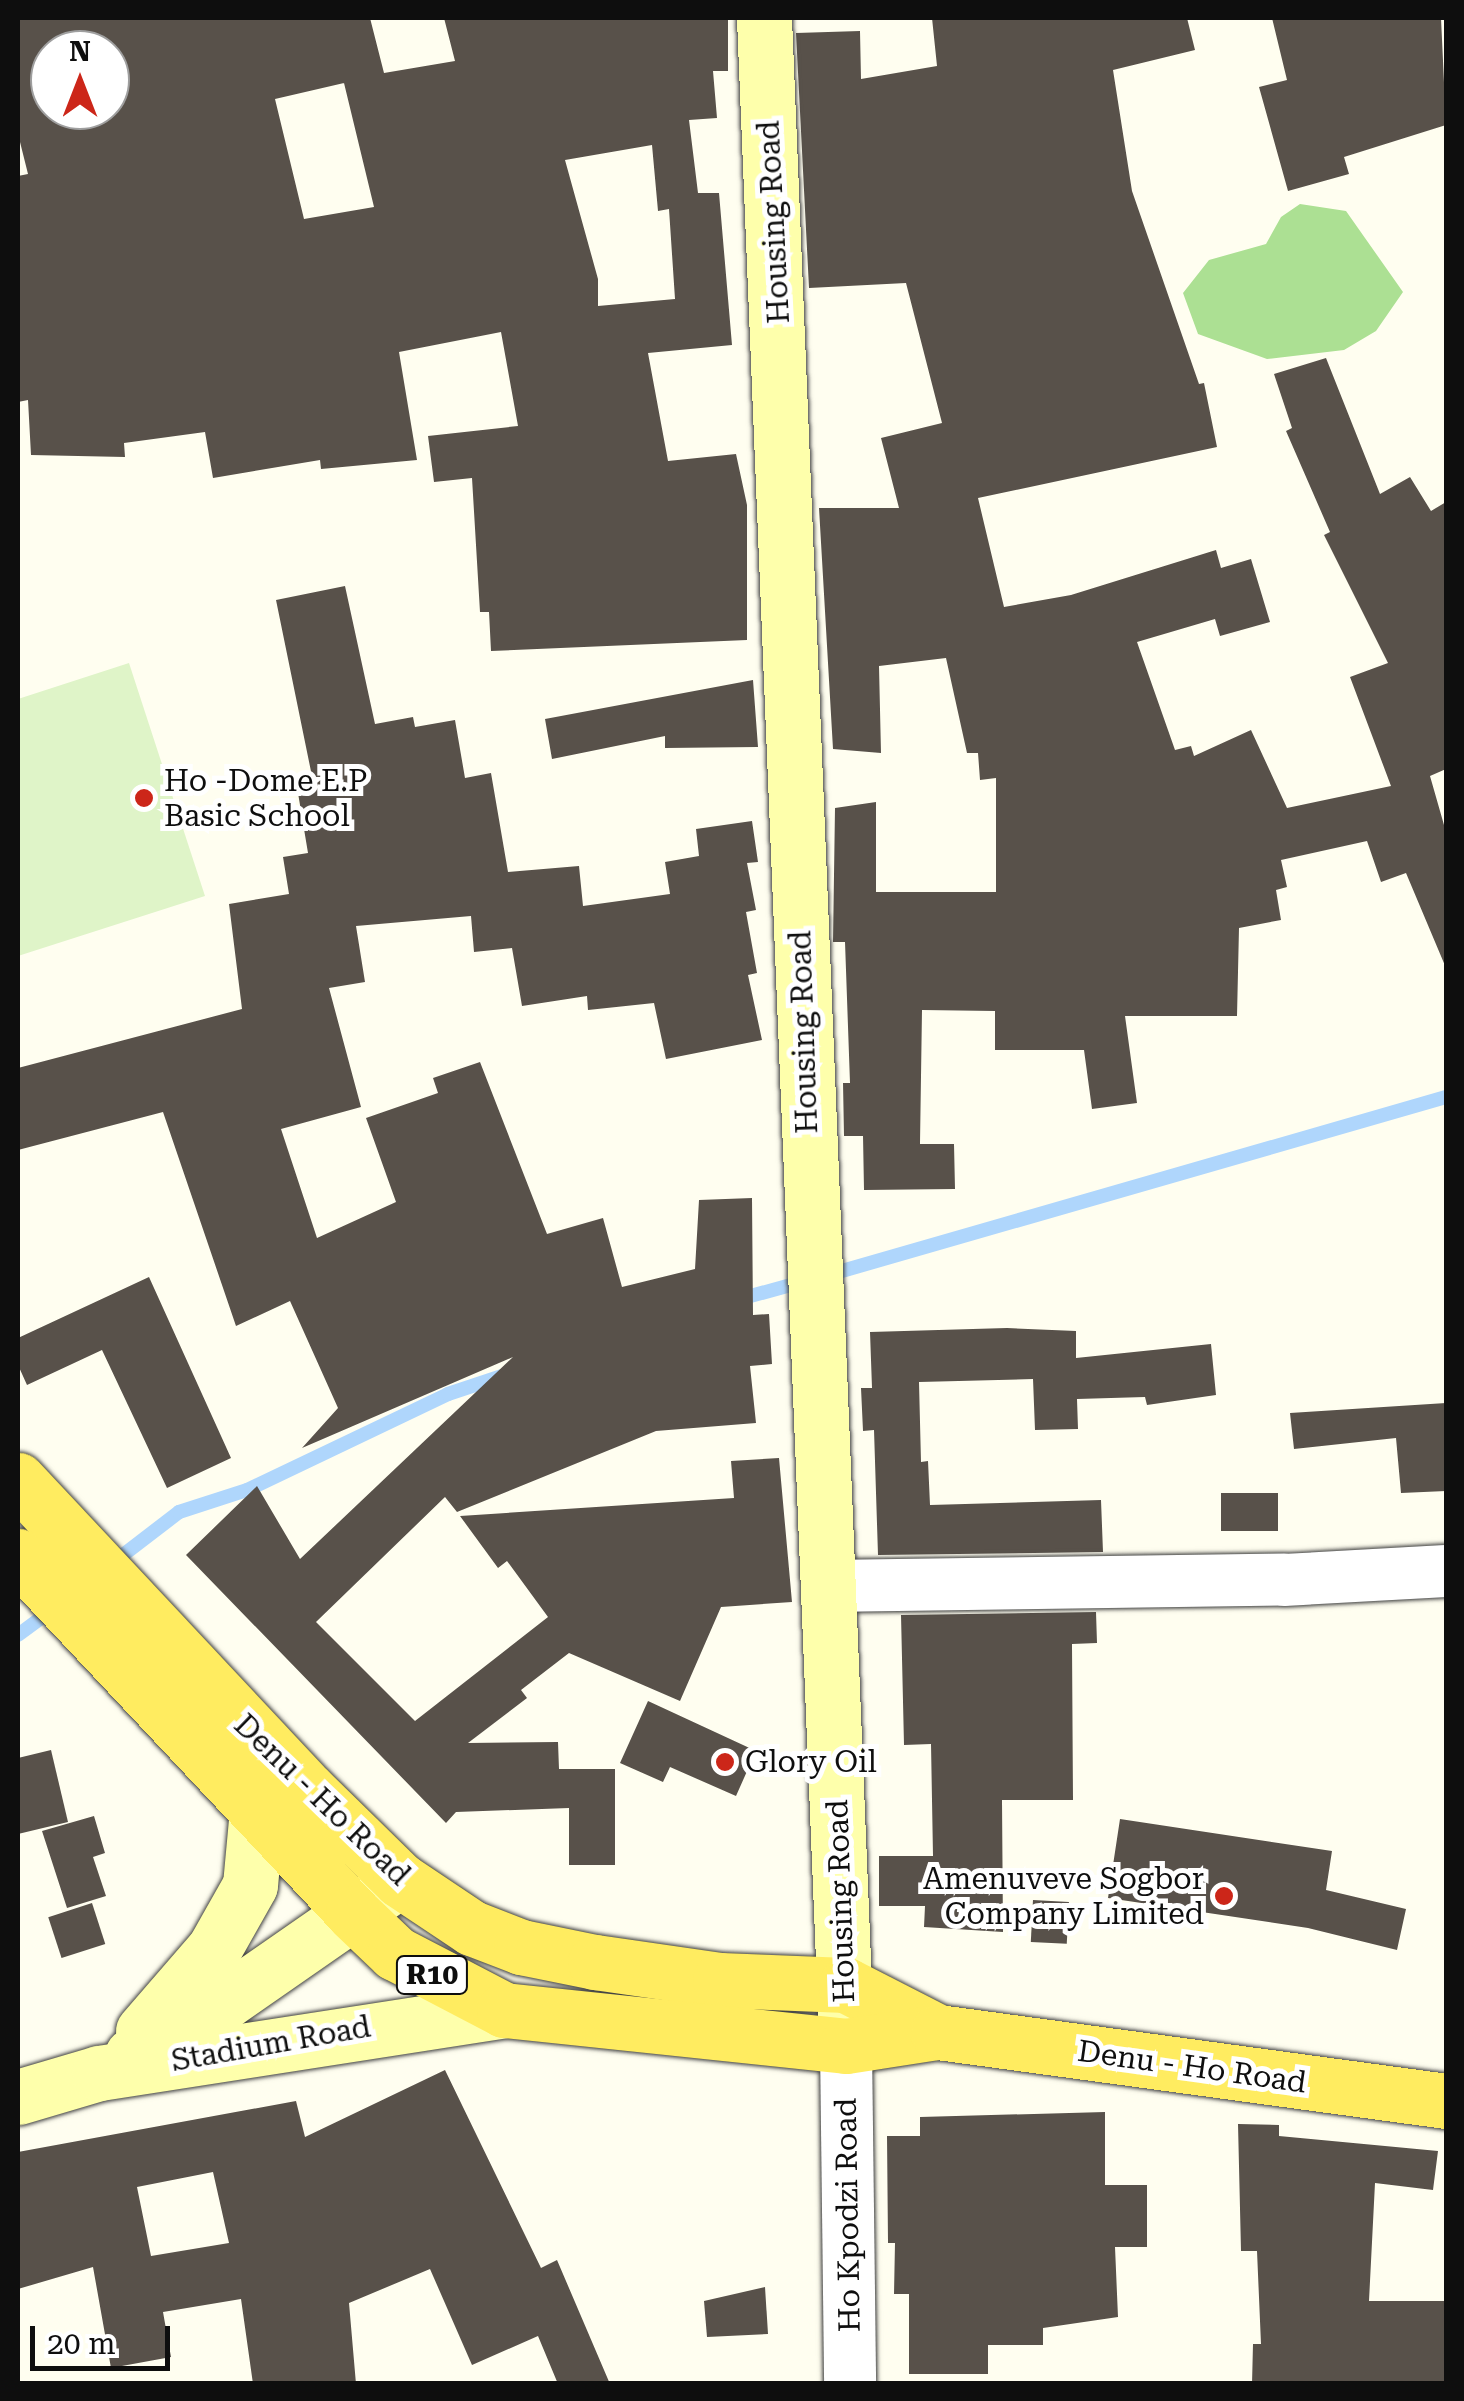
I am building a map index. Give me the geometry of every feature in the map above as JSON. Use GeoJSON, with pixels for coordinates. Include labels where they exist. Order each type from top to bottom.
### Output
{"type":"FeatureCollection","features":[{"type":"Feature","properties":{"kind":"main road","name":"Denu - Ho Road"},"geometry":{"type":"LineString","coordinates":[[18,1480],[400,1880],[472,1928],[521,1947],[720,1980],[846,1985],[938,2032]]}},
{"type":"Feature","properties":{"kind":"main road","name":"Denu - Ho Road"},"geometry":{"type":"LineString","coordinates":[[18,1556],[59,1605],[353,1913],[395,1952],[504,2010],[846,2046],[938,2032],[1446,2101]]}},
{"type":"Feature","properties":{"kind":"street","name":"Housing Road"},"geometry":{"type":"LineString","coordinates":[[764,18],[846,2046]]}},
{"type":"Feature","properties":{"kind":"street"},"geometry":{"type":"LineString","coordinates":[[827,1586],[1284,1580],[1446,1571]]}},
{"type":"Feature","properties":{"kind":"street","name":"Stadium Road"},"geometry":{"type":"LineString","coordinates":[[99,2074],[169,2005],[214,1949],[250,1885],[257,1810]]}},
{"type":"Feature","properties":{"kind":"street","name":"Stadium Road"},"geometry":{"type":"LineString","coordinates":[[99,2074],[226,2001],[400,1880]]}},
{"type":"Feature","properties":{"kind":"street","name":"Stadium Road"},"geometry":{"type":"LineString","coordinates":[[18,2097],[99,2074],[504,2010]]}},
{"type":"Feature","properties":{"kind":"street","name":"Ho Kpodzi Road"},"geometry":{"type":"LineString","coordinates":[[846,2046],[850,2384]]}},
{"type":"Feature","properties":{"kind":"green space"},"geometry":{"type":"Polygon","coordinates":[[[1300,204],[1346,211],[1403,292],[1376,331],[1344,350],[1267,359],[1198,334],[1183,293],[1209,260],[1266,244],[1281,217],[1300,204]]]}},
{"type":"Feature","properties":{"kind":"green space"},"geometry":{"type":"Polygon","coordinates":[[[129,663],[205,896],[18,956],[18,699],[129,663]]]}},
{"type":"Feature","properties":{"kind":"building"},"geometry":{"type":"Polygon","coordinates":[[[18,18],[370,18],[384,73],[455,61],[444,18],[728,18],[728,71],[713,71],[717,118],[689,120],[698,193],[719,193],[732,345],[648,353],[668,461],[736,454],[747,505],[747,640],[491,651],[489,612],[480,612],[472,478],[434,482],[428,436],[518,426],[501,332],[399,352],[417,460],[321,469],[320,460],[213,478],[205,432],[124,443],[125,457],[31,455],[28,400],[18,402],[18,176],[28,174],[18,134],[18,18]],[[344,83],[275,99],[304,219],[374,207],[344,83]],[[652,145],[565,160],[598,279],[598,306],[675,299],[669,209],[658,211],[652,145]]]}},
{"type":"Feature","properties":{"kind":"building"},"geometry":{"type":"Polygon","coordinates":[[[932,18],[1187,18],[1195,50],[1113,70],[1132,191],[1199,384],[1204,383],[1217,447],[978,498],[1004,607],[1071,595],[1216,550],[1221,568],[1251,559],[1270,622],[1220,636],[1215,619],[1137,642],[1175,750],[1191,746],[1194,756],[1251,730],[1287,808],[1391,786],[1350,677],[1388,663],[1324,535],[1330,532],[1286,431],[1292,428],[1274,374],[1326,358],[1380,494],[1410,477],[1431,511],[1446,502],[1446,769],[1430,776],[1446,832],[1446,968],[1406,873],[1381,882],[1367,841],[1281,860],[1287,887],[1276,890],[1281,920],[1239,928],[1237,1016],[1125,1016],[1137,1103],[1092,1109],[1084,1050],[995,1050],[995,1011],[922,1010],[920,1144],[954,1144],[955,1189],[864,1190],[863,1136],[844,1136],[843,1083],[850,1083],[845,942],[833,942],[835,808],[876,802],[876,892],[996,892],[996,778],[980,780],[978,753],[967,753],[946,658],[879,666],[881,753],[833,749],[819,508],[899,508],[881,438],[942,423],[906,283],[809,288],[796,33],[860,31],[861,79],[937,66],[932,18]]]}},
{"type":"Feature","properties":{"kind":"building"},"geometry":{"type":"Polygon","coordinates":[[[1272,18],[1441,18],[1446,125],[1344,157],[1349,174],[1288,191],[1259,87],[1287,80],[1272,18]]]}},
{"type":"Feature","properties":{"kind":"building"},"geometry":{"type":"Polygon","coordinates":[[[345,586],[375,724],[413,717],[415,727],[455,720],[465,778],[491,773],[508,872],[579,866],[583,906],[670,894],[665,862],[699,856],[696,829],[752,821],[758,862],[747,863],[756,910],[746,912],[757,973],[748,975],[762,1040],[666,1059],[654,1003],[588,1010],[587,996],[522,1006],[512,948],[474,952],[471,916],[356,926],[365,982],[329,988],[361,1107],[281,1129],[317,1238],[396,1202],[366,1118],[438,1093],[433,1078],[480,1062],[547,1234],[603,1218],[622,1287],[695,1269],[699,1200],[752,1198],[753,1315],[769,1314],[772,1364],[750,1366],[756,1423],[656,1431],[457,1512],[445,1497],[316,1622],[415,1721],[548,1617],[507,1561],[498,1568],[460,1516],[734,1498],[731,1461],[779,1458],[792,1602],[721,1607],[680,1701],[569,1653],[521,1690],[527,1698],[468,1743],[558,1742],[559,1769],[615,1769],[615,1865],[569,1865],[569,1808],[456,1812],[446,1823],[186,1555],[257,1486],[300,1559],[513,1357],[302,1448],[338,1408],[290,1301],[236,1326],[163,1112],[18,1150],[18,1068],[242,1009],[229,904],[289,894],[283,857],[308,853],[298,793],[315,791],[276,600],[345,586]]]}},
{"type":"Feature","properties":{"kind":"building"},"geometry":{"type":"Polygon","coordinates":[[[753,680],[758,747],[665,748],[665,736],[552,759],[545,719],[753,680]]]}},
{"type":"Feature","properties":{"kind":"building"},"geometry":{"type":"Polygon","coordinates":[[[149,1277],[231,1458],[167,1488],[102,1350],[27,1385],[18,1365],[18,1338],[149,1277]]]}},
{"type":"Feature","properties":{"kind":"building"},"geometry":{"type":"Polygon","coordinates":[[[1007,1328],[1076,1331],[1076,1358],[1211,1344],[1216,1395],[1147,1405],[1145,1397],[1077,1399],[1078,1429],[1035,1430],[1033,1379],[919,1382],[921,1462],[928,1461],[930,1505],[1101,1500],[1103,1552],[878,1555],[874,1430],[863,1431],[861,1388],[872,1388],[870,1332],[1007,1328]]]}},
{"type":"Feature","properties":{"kind":"building"},"geometry":{"type":"Polygon","coordinates":[[[1446,1403],[1446,1491],[1401,1493],[1396,1438],[1294,1449],[1290,1413],[1446,1403]]]}},
{"type":"Feature","properties":{"kind":"building"},"geometry":{"type":"Polygon","coordinates":[[[1221,1493],[1278,1493],[1278,1531],[1221,1531],[1221,1493]]]}},
{"type":"Feature","properties":{"kind":"building"},"geometry":{"type":"Polygon","coordinates":[[[1096,1612],[1097,1643],[1072,1644],[1073,1800],[1002,1800],[1003,1932],[924,1927],[925,1906],[879,1906],[879,1856],[933,1856],[931,1744],[904,1745],[901,1615],[1096,1612]]]}},
{"type":"Feature","properties":{"kind":"building"},"geometry":{"type":"Polygon","coordinates":[[[648,1701],[756,1751],[736,1796],[670,1767],[663,1782],[620,1763],[648,1701]]]}},
{"type":"Feature","properties":{"kind":"building"},"geometry":{"type":"Polygon","coordinates":[[[51,1750],[68,1822],[18,1834],[18,1758],[51,1750]]]}},
{"type":"Feature","properties":{"kind":"building"},"geometry":{"type":"Polygon","coordinates":[[[94,1816],[105,1853],[93,1857],[106,1896],[67,1908],[42,1831],[94,1816]]]}},
{"type":"Feature","properties":{"kind":"building"},"geometry":{"type":"Polygon","coordinates":[[[1120,1819],[1332,1851],[1326,1890],[1406,1909],[1397,1950],[1308,1928],[1108,1898],[1120,1819]]]}},
{"type":"Feature","properties":{"kind":"building"},"geometry":{"type":"Polygon","coordinates":[[[1033,1900],[1069,1902],[1067,1944],[1031,1942],[1033,1900]]]}},
{"type":"Feature","properties":{"kind":"building"},"geometry":{"type":"Polygon","coordinates":[[[92,1903],[105,1944],[62,1958],[48,1917],[92,1903]]]}},
{"type":"Feature","properties":{"kind":"building"},"geometry":{"type":"Polygon","coordinates":[[[445,2070],[541,2268],[557,2260],[610,2384],[558,2384],[538,2336],[472,2365],[430,2269],[349,2303],[356,2384],[253,2384],[241,2299],[163,2312],[171,2357],[111,2368],[93,2267],[18,2289],[18,2152],[296,2101],[305,2137],[445,2070]],[[213,2172],[137,2187],[151,2256],[229,2243],[213,2172]]]}},
{"type":"Feature","properties":{"kind":"building"},"geometry":{"type":"Polygon","coordinates":[[[1105,2112],[1105,2185],[1147,2185],[1147,2247],[1115,2247],[1118,2317],[1043,2328],[1043,2345],[988,2345],[988,2374],[909,2374],[909,2294],[894,2294],[895,2243],[888,2243],[887,2136],[920,2136],[920,2117],[1105,2112]]]}},
{"type":"Feature","properties":{"kind":"building"},"geometry":{"type":"Polygon","coordinates":[[[1238,2124],[1279,2125],[1279,2136],[1438,2151],[1433,2190],[1375,2183],[1369,2301],[1446,2301],[1446,2384],[1252,2384],[1253,2344],[1261,2344],[1257,2251],[1241,2251],[1238,2124]]]}},
{"type":"Feature","properties":{"kind":"building"},"geometry":{"type":"Polygon","coordinates":[[[765,2287],[768,2334],[707,2337],[704,2301],[765,2287]]]}},
{"type":"Feature","properties":{"kind":"waterway"},"geometry":{"type":"LineString","coordinates":[[828,1275],[1446,1097]]}},
{"type":"Feature","properties":{"kind":"waterway"},"geometry":{"type":"LineString","coordinates":[[736,1300],[802,1282]]}},
{"type":"Feature","properties":{"kind":"waterway"},"geometry":{"type":"LineString","coordinates":[[110,1565],[179,1512],[247,1490],[448,1394],[502,1376]]}},
{"type":"Feature","properties":{"kind":"waterway"},"geometry":{"type":"LineString","coordinates":[[18,1635],[53,1609]]}},
{"type":"Feature","properties":{"kind":"place","name":"Ho -Dome E.P Basic School"},"geometry":{"type":"Point","coordinates":[144,798]}},
{"type":"Feature","properties":{"kind":"place","name":"Glory Oil"},"geometry":{"type":"Point","coordinates":[725,1762]}},
{"type":"Feature","properties":{"kind":"place","name":"Amenuveve Sogbor Company Limited"},"geometry":{"type":"Point","coordinates":[1224,1896]}}]}
